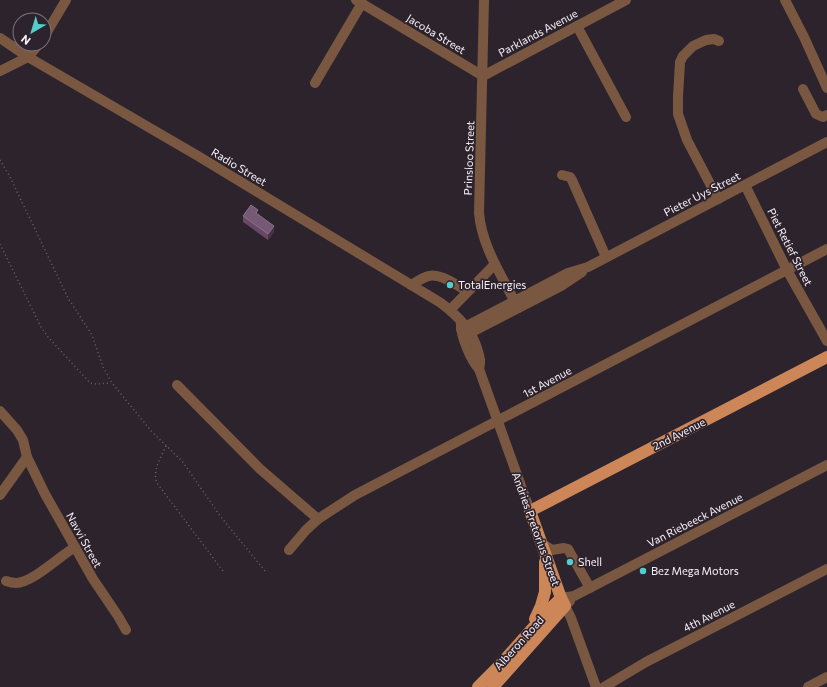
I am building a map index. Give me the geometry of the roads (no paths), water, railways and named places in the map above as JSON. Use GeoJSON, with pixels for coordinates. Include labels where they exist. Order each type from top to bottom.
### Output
{"type":"FeatureCollection","features":[{"type":"Feature","properties":{"kind":"main road","name":"2nd Avenue"},"geometry":{"type":"LineString","coordinates":[[530,511],[827,357]]}},
{"type":"Feature","properties":{"kind":"main road","name":"Andries Pretorius Street"},"geometry":{"type":"LineString","coordinates":[[530,511],[563,602]]}},
{"type":"Feature","properties":{"kind":"main road"},"geometry":{"type":"LineString","coordinates":[[522,641],[538,613],[545,592],[544,549]]}},
{"type":"Feature","properties":{"kind":"main road","name":"Alberon Road"},"geometry":{"type":"LineString","coordinates":[[478,687],[500,665],[548,611],[563,602]]}},
{"type":"Feature","properties":{"kind":"main road","name":"Alberon Road"},"geometry":{"type":"LineString","coordinates":[[493,687],[563,602]]}},
{"type":"Feature","properties":{"kind":"street"},"geometry":{"type":"LineString","coordinates":[[52,24],[66,0]]}},
{"type":"Feature","properties":{"kind":"street","name":"Prinsloo Street"},"geometry":{"type":"LineString","coordinates":[[484,0],[480,219],[483,236],[495,264],[516,304]]}},
{"type":"Feature","properties":{"kind":"street","name":"Parklands Avenue"},"geometry":{"type":"LineString","coordinates":[[483,76],[626,0]]}},
{"type":"Feature","properties":{"kind":"street"},"geometry":{"type":"LineString","coordinates":[[785,0],[804,36],[827,88]]}},
{"type":"Feature","properties":{"kind":"street"},"geometry":{"type":"LineString","coordinates":[[315,83],[359,2]]}},
{"type":"Feature","properties":{"kind":"street","name":"Jacoba Street"},"geometry":{"type":"LineString","coordinates":[[359,2],[483,76]]}},
{"type":"Feature","properties":{"kind":"street"},"geometry":{"type":"LineString","coordinates":[[577,26],[626,117]]}},
{"type":"Feature","properties":{"kind":"street","name":"Radio Street"},"geometry":{"type":"LineString","coordinates":[[0,38],[28,57],[412,285],[450,310],[464,329]]}},
{"type":"Feature","properties":{"kind":"street"},"geometry":{"type":"LineString","coordinates":[[718,199],[687,140],[678,114],[678,97],[680,62],[682,56],[693,46],[706,40],[714,38],[719,41]]}},
{"type":"Feature","properties":{"kind":"street"},"geometry":{"type":"LineString","coordinates":[[0,71],[28,57],[32,52]]}},
{"type":"Feature","properties":{"kind":"street"},"geometry":{"type":"LineString","coordinates":[[803,89],[816,114],[823,117],[827,115]]}},
{"type":"Feature","properties":{"kind":"street","name":"Pieter Uys Street"},"geometry":{"type":"LineString","coordinates":[[464,329],[516,304],[568,273],[588,267],[827,142]]}},
{"type":"Feature","properties":{"kind":"street"},"geometry":{"type":"LineString","coordinates":[[562,175],[565,175],[572,180],[606,257]]}},
{"type":"Feature","properties":{"kind":"street","name":"Piet Retief Street"},"geometry":{"type":"LineString","coordinates":[[745,185],[787,270],[827,341]]}},
{"type":"Feature","properties":{"kind":"street","name":"1st Avenue"},"geometry":{"type":"LineString","coordinates":[[289,550],[306,530],[318,519],[355,495],[827,249]]}},
{"type":"Feature","properties":{"kind":"street"},"geometry":{"type":"LineString","coordinates":[[450,310],[495,264]]}},
{"type":"Feature","properties":{"kind":"street"},"geometry":{"type":"LineString","coordinates":[[412,285],[428,276],[434,275],[442,277],[468,291]]}},
{"type":"Feature","properties":{"kind":"street","name":"Andries Pretorius Street"},"geometry":{"type":"LineString","coordinates":[[464,329],[474,364],[479,369],[530,511]]}},
{"type":"Feature","properties":{"kind":"street"},"geometry":{"type":"LineString","coordinates":[[177,385],[260,469],[318,519]]}},
{"type":"Feature","properties":{"kind":"street","name":"Navvi Street"},"geometry":{"type":"LineString","coordinates":[[0,411],[17,430],[23,440],[27,457],[45,494],[93,579],[126,630]]}},
{"type":"Feature","properties":{"kind":"street"},"geometry":{"type":"LineString","coordinates":[[0,495],[27,457]]}},
{"type":"Feature","properties":{"kind":"street","name":"Van Riebeeck Avenue"},"geometry":{"type":"LineString","coordinates":[[563,602],[827,465]]}},
{"type":"Feature","properties":{"kind":"street"},"geometry":{"type":"LineString","coordinates":[[6,581],[16,583],[28,579],[38,574],[55,560],[75,547]]}},
{"type":"Feature","properties":{"kind":"street"},"geometry":{"type":"LineString","coordinates":[[544,549],[568,549],[590,588]]}},
{"type":"Feature","properties":{"kind":"street","name":"4th Avenue"},"geometry":{"type":"LineString","coordinates":[[604,687],[646,662],[827,569]]}},
{"type":"Feature","properties":{"kind":"street","name":"Andries Pretorius Street"},"geometry":{"type":"LineString","coordinates":[[563,602],[571,618],[596,687]]}},
{"type":"Feature","properties":{"kind":"street"},"geometry":{"type":"LineString","coordinates":[[808,687],[827,677]]}},
{"type":"Feature","properties":{"kind":"place","name":"TotalEnergies"},"geometry":{"type":"Point","coordinates":[450,285]}},
{"type":"Feature","properties":{"kind":"place","name":"Shell"},"geometry":{"type":"Point","coordinates":[570,562]}},
{"type":"Feature","properties":{"kind":"place","name":"Bez Mega Motors"},"geometry":{"type":"Point","coordinates":[643,571]}}]}
